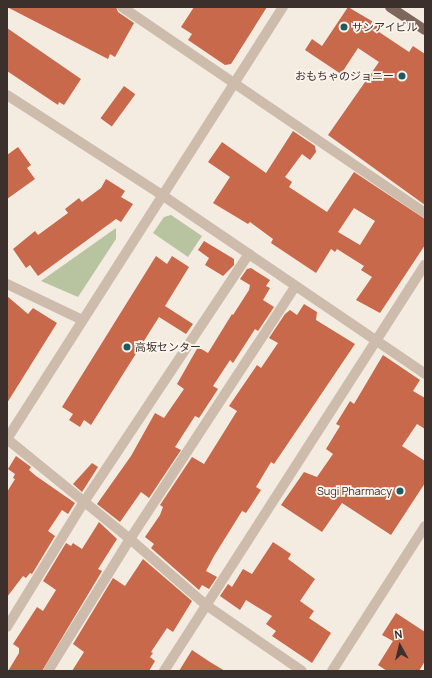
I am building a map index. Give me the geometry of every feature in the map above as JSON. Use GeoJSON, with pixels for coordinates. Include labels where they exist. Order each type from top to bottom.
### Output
{"type":"FeatureCollection","features":[{"type":"Feature","properties":{"kind":"main road"},"geometry":{"type":"LineString","coordinates":[[390,7],[425,30]]}},
{"type":"Feature","properties":{"kind":"street"},"geometry":{"type":"LineString","coordinates":[[122,7],[425,213]]}},
{"type":"Feature","properties":{"kind":"street"},"geometry":{"type":"LineString","coordinates":[[282,7],[7,439],[130,539],[206,605],[302,671]]}},
{"type":"Feature","properties":{"kind":"street"},"geometry":{"type":"LineString","coordinates":[[7,95],[162,195],[295,287],[425,374]]}},
{"type":"Feature","properties":{"kind":"street"},"geometry":{"type":"LineString","coordinates":[[7,627],[84,502],[249,254]]}},
{"type":"Feature","properties":{"kind":"street"},"geometry":{"type":"LineString","coordinates":[[164,671],[377,342],[425,265]]}},
{"type":"Feature","properties":{"kind":"street"},"geometry":{"type":"LineString","coordinates":[[7,284],[82,320]]}},
{"type":"Feature","properties":{"kind":"street"},"geometry":{"type":"LineString","coordinates":[[48,671],[130,539],[295,287]]}},
{"type":"Feature","properties":{"kind":"street"},"geometry":{"type":"LineString","coordinates":[[332,671],[425,526]]}},
{"type":"Feature","properties":{"kind":"green space"},"geometry":{"type":"Polygon","coordinates":[[[171,215],[202,236],[188,257],[153,233],[164,217],[171,215]]]}},
{"type":"Feature","properties":{"kind":"green space"},"geometry":{"type":"Polygon","coordinates":[[[116,228],[116,239],[78,297],[41,281],[116,228]]]}},
{"type":"Feature","properties":{"kind":"building"},"geometry":{"type":"Polygon","coordinates":[[[7,7],[116,7],[118,12],[134,23],[115,57],[110,54],[108,59],[7,7]]]}},
{"type":"Feature","properties":{"kind":"building"},"geometry":{"type":"Polygon","coordinates":[[[194,7],[267,7],[231,64],[225,65],[188,40],[192,34],[181,27],[194,7]]]}},
{"type":"Feature","properties":{"kind":"building"},"geometry":{"type":"Polygon","coordinates":[[[348,7],[382,27],[379,32],[409,52],[413,46],[425,54],[425,205],[328,135],[379,62],[358,48],[341,74],[305,50],[312,39],[322,46],[348,7]]]}},
{"type":"Feature","properties":{"kind":"building"},"geometry":{"type":"Polygon","coordinates":[[[7,28],[81,79],[64,105],[59,102],[58,105],[7,71],[7,28]]]}},
{"type":"Feature","properties":{"kind":"building"},"geometry":{"type":"Polygon","coordinates":[[[124,86],[135,94],[112,127],[100,118],[124,86]]]}},
{"type":"Feature","properties":{"kind":"building"},"geometry":{"type":"Polygon","coordinates":[[[293,131],[315,146],[316,152],[310,160],[302,154],[285,177],[292,182],[289,187],[327,212],[354,172],[425,219],[425,245],[380,313],[356,300],[372,277],[361,270],[364,266],[337,249],[335,252],[331,249],[316,273],[271,243],[273,239],[250,222],[248,224],[213,203],[230,177],[208,162],[222,142],[266,173],[293,131]],[[354,208],[338,232],[360,245],[375,221],[354,208]]]}},
{"type":"Feature","properties":{"kind":"building"},"geometry":{"type":"Polygon","coordinates":[[[18,147],[31,165],[27,168],[35,179],[7,199],[7,155],[18,147]]]}},
{"type":"Feature","properties":{"kind":"building"},"geometry":{"type":"Polygon","coordinates":[[[106,179],[125,191],[121,197],[133,204],[121,222],[116,219],[38,276],[30,265],[26,268],[13,249],[35,231],[38,235],[68,213],[65,209],[79,198],[82,202],[101,188],[106,179]]]}},
{"type":"Feature","properties":{"kind":"building"},"geometry":{"type":"Polygon","coordinates":[[[204,241],[234,259],[234,265],[223,276],[205,265],[209,258],[198,250],[204,241]]]}},
{"type":"Feature","properties":{"kind":"building"},"geometry":{"type":"Polygon","coordinates":[[[156,256],[167,264],[172,256],[189,267],[165,306],[193,324],[186,334],[159,317],[91,425],[84,420],[80,427],[69,420],[73,414],[62,407],[156,256]]]}},
{"type":"Feature","properties":{"kind":"building"},"geometry":{"type":"Polygon","coordinates":[[[251,268],[270,280],[266,286],[270,288],[263,300],[274,307],[258,331],[255,329],[233,363],[230,360],[213,386],[218,389],[199,418],[195,416],[175,447],[181,450],[149,498],[141,492],[120,522],[97,504],[131,456],[155,413],[164,418],[184,389],[177,384],[198,347],[208,353],[232,314],[233,315],[249,290],[250,285],[240,279],[247,269],[251,268]]]}},
{"type":"Feature","properties":{"kind":"building"},"geometry":{"type":"Polygon","coordinates":[[[7,296],[28,314],[33,308],[57,323],[7,403],[7,296]]]}},
{"type":"Feature","properties":{"kind":"building"},"geometry":{"type":"Polygon","coordinates":[[[304,304],[317,312],[316,320],[355,344],[274,464],[271,462],[256,487],[261,490],[246,513],[242,511],[214,556],[206,571],[217,577],[209,589],[202,585],[199,590],[151,548],[154,544],[145,537],[160,515],[163,507],[160,505],[192,457],[204,464],[237,411],[229,406],[257,365],[261,368],[278,343],[269,338],[285,314],[290,310],[297,315],[304,304]]]}},
{"type":"Feature","properties":{"kind":"building"},"geometry":{"type":"Polygon","coordinates":[[[383,355],[420,380],[413,391],[425,398],[425,429],[417,424],[402,446],[425,461],[425,483],[391,535],[342,503],[322,532],[281,505],[304,472],[317,477],[333,454],[326,449],[340,426],[336,424],[350,401],[354,404],[383,355]]]}},
{"type":"Feature","properties":{"kind":"building"},"geometry":{"type":"Polygon","coordinates":[[[16,456],[31,467],[29,470],[36,476],[75,503],[68,514],[62,510],[48,531],[55,536],[32,574],[30,573],[26,578],[23,576],[7,597],[7,492],[15,479],[13,478],[15,474],[8,469],[16,456]]]}},
{"type":"Feature","properties":{"kind":"building"},"geometry":{"type":"Polygon","coordinates":[[[92,463],[98,467],[82,492],[73,484],[92,463]]]}},
{"type":"Feature","properties":{"kind":"building"},"geometry":{"type":"Polygon","coordinates":[[[99,522],[117,539],[98,569],[102,571],[42,671],[8,671],[19,653],[19,648],[13,644],[37,607],[43,611],[56,590],[43,581],[66,543],[71,546],[73,543],[82,549],[99,522]]]}},
{"type":"Feature","properties":{"kind":"building"},"geometry":{"type":"Polygon","coordinates":[[[273,542],[291,554],[288,559],[315,579],[300,601],[314,611],[309,618],[331,633],[312,663],[272,636],[276,631],[266,624],[272,616],[246,600],[240,610],[220,596],[228,584],[232,587],[243,569],[252,574],[273,542]]]}},
{"type":"Feature","properties":{"kind":"building"},"geometry":{"type":"Polygon","coordinates":[[[143,559],[192,601],[173,632],[167,628],[151,652],[153,653],[150,657],[155,661],[149,671],[72,671],[84,652],[73,644],[113,578],[125,586],[143,559]]]}},
{"type":"Feature","properties":{"kind":"building"},"geometry":{"type":"Polygon","coordinates":[[[396,613],[425,632],[425,661],[419,671],[387,671],[378,665],[393,641],[382,635],[396,613]]]}},
{"type":"Feature","properties":{"kind":"building"},"geometry":{"type":"Polygon","coordinates":[[[192,650],[210,662],[225,671],[179,671],[192,650]]]}},
{"type":"Feature","properties":{"kind":"place","name":"サンアイビル"},"geometry":{"type":"Point","coordinates":[344,27]}},
{"type":"Feature","properties":{"kind":"place","name":"おもちゃのジョニー"},"geometry":{"type":"Point","coordinates":[402,76]}},
{"type":"Feature","properties":{"kind":"place","name":"高坂センター"},"geometry":{"type":"Point","coordinates":[127,347]}},
{"type":"Feature","properties":{"kind":"place","name":"Sugi Pharmacy"},"geometry":{"type":"Point","coordinates":[400,491]}}]}
